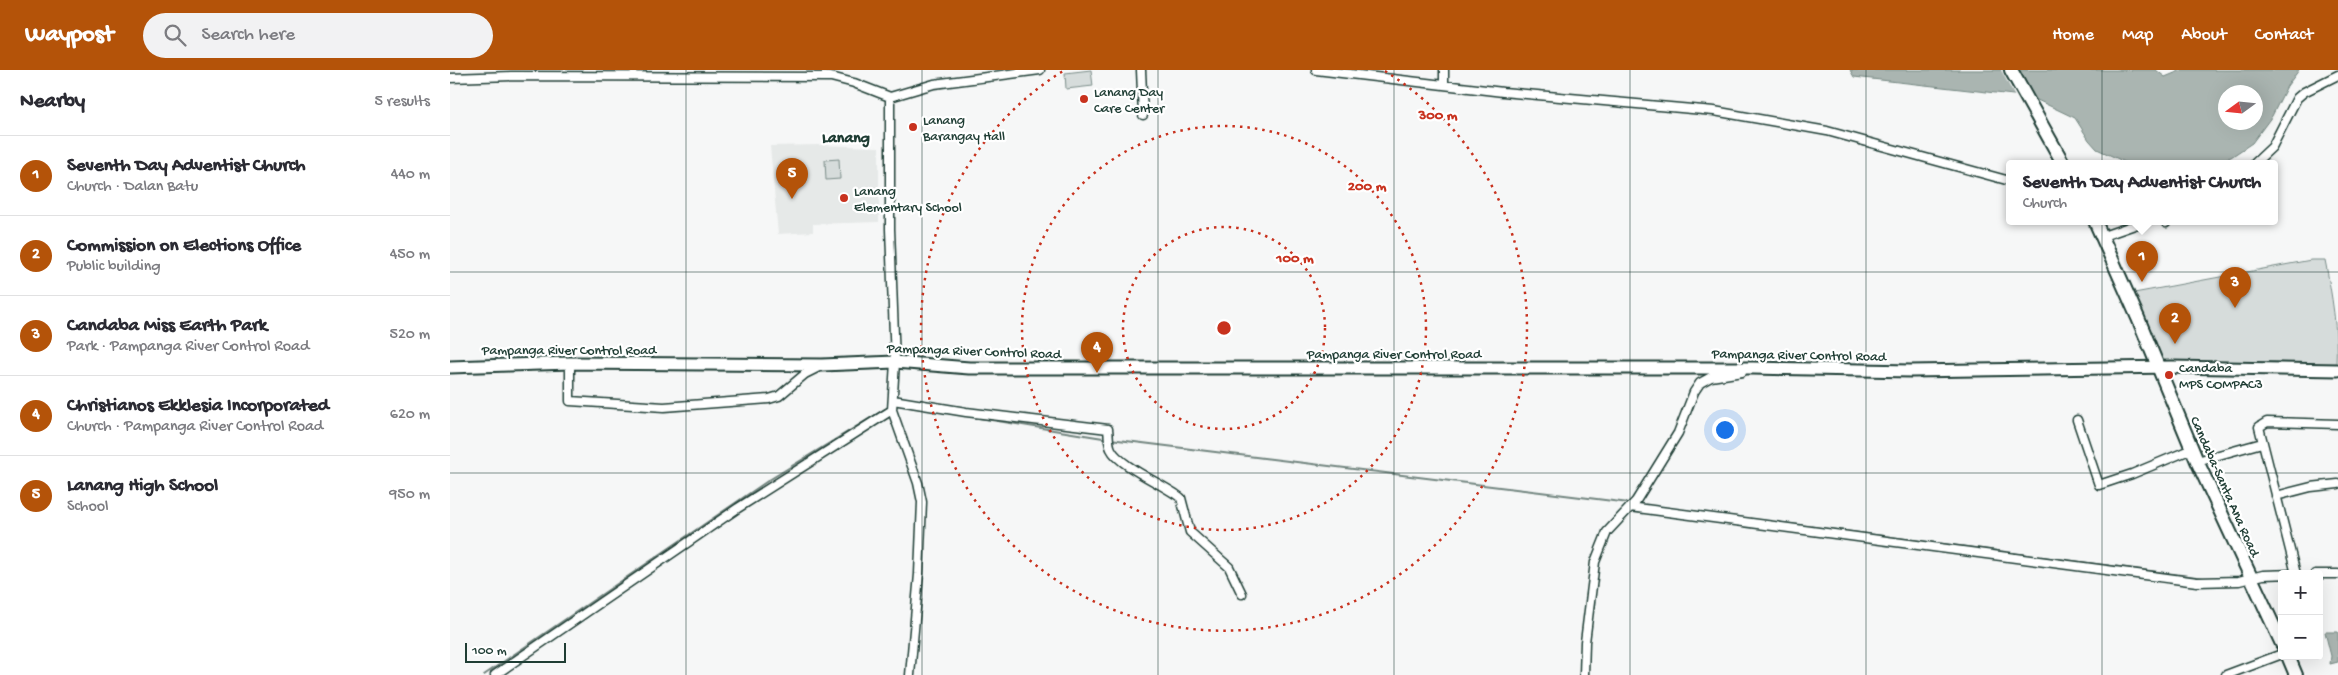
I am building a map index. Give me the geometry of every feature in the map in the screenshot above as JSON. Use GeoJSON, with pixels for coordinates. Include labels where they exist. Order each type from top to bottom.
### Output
{"type":"FeatureCollection","features":[{"type":"Feature","properties":{"kind":"main road"},"geometry":{"type":"LineString","coordinates":[[2011,70],[2040,126],[2061,160]]}},
{"type":"Feature","properties":{"kind":"main road","name":"Candaba-Santa Ana Road"},"geometry":{"type":"LineString","coordinates":[[2097,225],[2159,367],[2194,455],[2278,635]]}},
{"type":"Feature","properties":{"kind":"main road","name":"Pampanga River Control Road"},"geometry":{"type":"LineString","coordinates":[[450,367],[570,363],[822,365],[895,362],[969,368],[1753,368],[1911,371],[2159,367],[2338,370]]}},
{"type":"Feature","properties":{"kind":"main road"},"geometry":{"type":"LineString","coordinates":[[2290,660],[2296,675]]}},
{"type":"Feature","properties":{"kind":"street"},"geometry":{"type":"LineString","coordinates":[[450,78],[512,76],[831,78],[854,83],[890,97],[942,83],[1040,70]]}},
{"type":"Feature","properties":{"kind":"street"},"geometry":{"type":"LineString","coordinates":[[1141,70],[1143,115]]}},
{"type":"Feature","properties":{"kind":"street"},"geometry":{"type":"LineString","coordinates":[[1316,70],[1444,85],[1714,111],[1827,131],[2006,180]]}},
{"type":"Feature","properties":{"kind":"street"},"geometry":{"type":"LineString","coordinates":[[1444,70],[1444,85]]}},
{"type":"Feature","properties":{"kind":"street"},"geometry":{"type":"LineString","coordinates":[[2258,160],[2272,147],[2297,98],[2304,92],[2338,75]]}},
{"type":"Feature","properties":{"kind":"street"},"geometry":{"type":"LineString","coordinates":[[890,97],[890,229],[895,362],[892,410],[918,483],[922,502],[919,531],[919,574],[910,675]]}},
{"type":"Feature","properties":{"kind":"street"},"geometry":{"type":"LineString","coordinates":[[2103,236],[2135,225]]}},
{"type":"Feature","properties":{"kind":"street"},"geometry":{"type":"LineString","coordinates":[[570,363],[570,401],[664,407],[779,396],[805,374],[822,365]]}},
{"type":"Feature","properties":{"kind":"street"},"geometry":{"type":"LineString","coordinates":[[1584,675],[1585,642],[1595,562],[1607,532],[1632,504],[1678,433],[1694,392],[1700,383],[1711,377],[1753,368]]}},
{"type":"Feature","properties":{"kind":"street"},"geometry":{"type":"LineString","coordinates":[[893,400],[966,412],[1108,429],[1112,452],[1135,470],[1181,498],[1190,532],[1229,566],[1242,594]]}},
{"type":"Feature","properties":{"kind":"street"},"geometry":{"type":"LineString","coordinates":[[495,675],[738,508],[892,410]]}},
{"type":"Feature","properties":{"kind":"street"},"geometry":{"type":"LineString","coordinates":[[2077,420],[2099,485],[2194,455],[2262,443]]}},
{"type":"Feature","properties":{"kind":"street"},"geometry":{"type":"LineString","coordinates":[[2295,570],[2259,427],[2267,422],[2338,424]]}},
{"type":"Feature","properties":{"kind":"street"},"geometry":{"type":"LineString","coordinates":[[2276,496],[2311,487],[2338,484]]}},
{"type":"Feature","properties":{"kind":"street"},"geometry":{"type":"LineString","coordinates":[[1632,504],[2197,582],[2239,582],[2251,577],[2278,573]]}},
{"type":"Feature","properties":{"kind":"street"},"geometry":{"type":"LineString","coordinates":[[2323,574],[2338,574]]}},
{"type":"Feature","properties":{"kind":"street"},"geometry":{"type":"LineString","coordinates":[[2226,675],[2278,656]]}},
{"type":"Feature","properties":{"kind":"shaded area"},"geometry":{"type":"Polygon","coordinates":[[[1091,70],[1093,86],[1066,89],[1065,73],[1091,70]]]}},
{"type":"Feature","properties":{"kind":"shaded area"},"geometry":{"type":"Polygon","coordinates":[[[1850,70],[2156,70],[2165,77],[2182,70],[2299,70],[2287,86],[2272,116],[2263,128],[2263,85],[2218,85],[2218,130],[2262,130],[2252,143],[2231,157],[2222,160],[2121,160],[2097,149],[2075,118],[2031,97],[1854,77],[1850,70]]]}},
{"type":"Feature","properties":{"kind":"shaded area"},"geometry":{"type":"Polygon","coordinates":[[[770,146],[879,147],[879,222],[813,224],[813,232],[778,234],[770,146]]]}},
{"type":"Feature","properties":{"kind":"shaded area"},"geometry":{"type":"Polygon","coordinates":[[[839,159],[840,179],[826,180],[825,160],[839,159]]]}},
{"type":"Feature","properties":{"kind":"shaded area"},"geometry":{"type":"Polygon","coordinates":[[[2311,260],[2325,260],[2334,312],[2336,365],[2274,362],[2159,366],[2129,294],[2311,260]]]}},
{"type":"Feature","properties":{"kind":"shaded area"},"geometry":{"type":"Polygon","coordinates":[[[2325,632],[2338,632],[2338,662],[2330,664],[2331,656],[2325,632]]]}},
{"type":"Feature","properties":{"kind":"pier"},"geometry":{"type":"Polygon","coordinates":[[[2001,70],[2020,70],[2038,102],[2015,97],[2001,70]]]}},
{"type":"Feature","properties":{"kind":"waterway"},"geometry":{"type":"LineString","coordinates":[[898,405],[1103,438]]}},
{"type":"Feature","properties":{"kind":"waterway"},"geometry":{"type":"LineString","coordinates":[[484,675],[769,480],[885,409]]}},
{"type":"Feature","properties":{"kind":"waterway"},"geometry":{"type":"LineString","coordinates":[[1110,439],[1629,503]]}},
{"type":"Feature","properties":{"kind":"waterway"},"geometry":{"type":"LineString","coordinates":[[1683,510],[2204,578]]}},
{"type":"Feature","properties":{"kind":"place","name":"Lanang Day Care Center"},"geometry":{"type":"Point","coordinates":[1084,99]}},
{"type":"Feature","properties":{"kind":"place","name":"Lanang Barangay Hall"},"geometry":{"type":"Point","coordinates":[913,127]}},
{"type":"Feature","properties":{"kind":"place","name":"Lanang Elementary School"},"geometry":{"type":"Point","coordinates":[844,198]}},
{"type":"Feature","properties":{"kind":"place","name":"Lanang High School"},"geometry":{"type":"Point","coordinates":[792,199]}},
{"type":"Feature","properties":{"kind":"place","name":"Seventh Day Adventist Church"},"geometry":{"type":"Point","coordinates":[2142,282]}},
{"type":"Feature","properties":{"kind":"place","name":"Candaba Miss Earth Park"},"geometry":{"type":"Point","coordinates":[2235,308]}},
{"type":"Feature","properties":{"kind":"place","name":"Commission on Elections Office"},"geometry":{"type":"Point","coordinates":[2175,344]}},
{"type":"Feature","properties":{"kind":"place","name":"Christianos Ekklesia Incorporated"},"geometry":{"type":"Point","coordinates":[1097,373]}},
{"type":"Feature","properties":{"kind":"place","name":"Candaba MPS COMPAC3"},"geometry":{"type":"Point","coordinates":[2169,375]}},
{"type":"Feature","properties":{"kind":"district","name":"Lanang"},"geometry":{"type":"Point","coordinates":[846,136]}}]}
